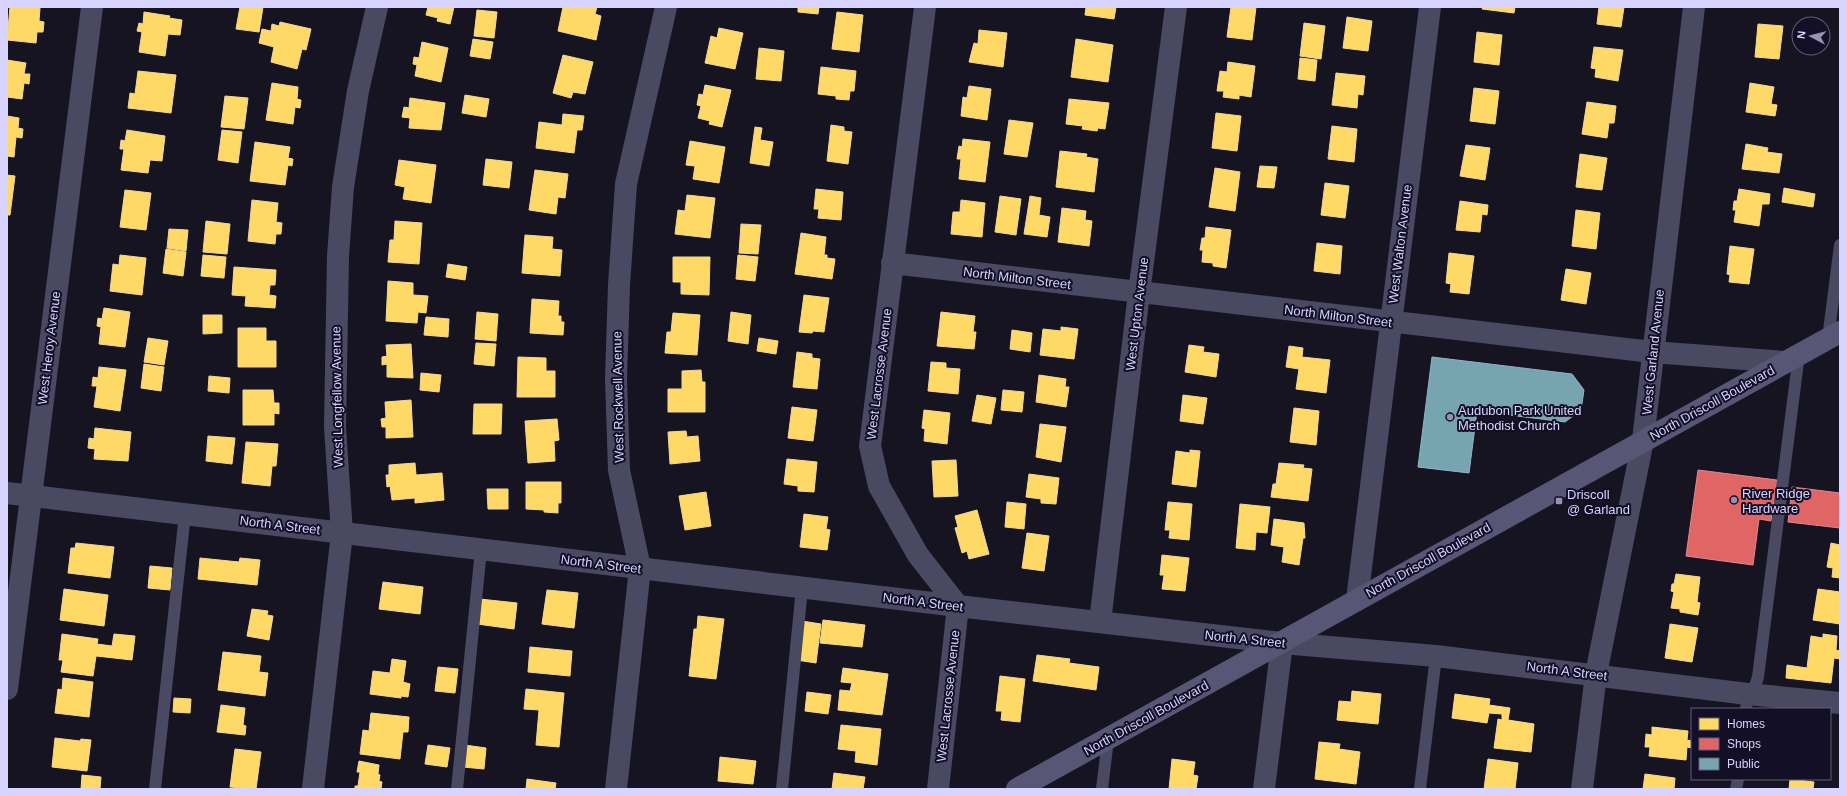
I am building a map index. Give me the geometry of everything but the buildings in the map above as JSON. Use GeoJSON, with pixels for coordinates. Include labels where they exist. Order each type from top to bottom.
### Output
{"type":"FeatureCollection","features":[{"type":"Feature","properties":{"kind":"main road","name":"North Driscoll Boulevard"},"geometry":{"type":"LineString","coordinates":[[1017,789],[1834,335]]}},
{"type":"Feature","properties":{"kind":"street","name":"West Heroy Avenue"},"geometry":{"type":"LineString","coordinates":[[7,689],[92,7]]}},
{"type":"Feature","properties":{"kind":"street","name":"West Longfellow Avenue"},"geometry":{"type":"LineString","coordinates":[[313,789],[342,533],[335,427],[338,256],[343,187],[358,91],[376,7]]}},
{"type":"Feature","properties":{"kind":"street","name":"West Rockwell Avenue"},"geometry":{"type":"LineString","coordinates":[[616,789],[640,568],[619,470],[616,379],[619,285],[626,184],[666,7]]}},
{"type":"Feature","properties":{"kind":"street","name":"West Lacrosse Avenue"},"geometry":{"type":"LineString","coordinates":[[924,7],[870,446],[879,486],[918,555],[958,606],[938,789]]}},
{"type":"Feature","properties":{"kind":"street","name":"West Upton Avenue"},"geometry":{"type":"LineString","coordinates":[[1100,622],[1139,293],[1176,7]]}},
{"type":"Feature","properties":{"kind":"street","name":"West Walton Avenue"},"geometry":{"type":"LineString","coordinates":[[1357,600],[1390,322],[1430,7]]}},
{"type":"Feature","properties":{"kind":"street","name":"West Garland Avenue"},"geometry":{"type":"LineString","coordinates":[[1582,789],[1596,674],[1643,440],[1652,352],[1694,7]]}},
{"type":"Feature","properties":{"kind":"street","name":"North Milton Street"},"geometry":{"type":"LineString","coordinates":[[892,263],[1652,352],[1792,358]]}},
{"type":"Feature","properties":{"kind":"street","name":"North A Street"},"geometry":{"type":"LineString","coordinates":[[7,493],[802,588],[1282,643],[1436,656],[1596,674],[1747,702],[1840,703]]}},
{"type":"Feature","properties":{"kind":"street"},"geometry":{"type":"LineString","coordinates":[[1264,789],[1282,643]]}},
{"type":"Feature","properties":{"kind":"lane"},"geometry":{"type":"LineString","coordinates":[[1834,335],[1840,245]]}},
{"type":"Feature","properties":{"kind":"lane"},"geometry":{"type":"LineString","coordinates":[[1747,702],[1758,677],[1792,358]]}},
{"type":"Feature","properties":{"kind":"lane"},"geometry":{"type":"LineString","coordinates":[[156,789],[185,514]]}},
{"type":"Feature","properties":{"kind":"lane"},"geometry":{"type":"LineString","coordinates":[[457,789],[481,550]]}},
{"type":"Feature","properties":{"kind":"lane"},"geometry":{"type":"LineString","coordinates":[[782,789],[802,588]]}},
{"type":"Feature","properties":{"kind":"lane"},"geometry":{"type":"LineString","coordinates":[[1420,789],[1436,656]]}},
{"type":"Feature","properties":{"kind":"lane"},"geometry":{"type":"LineString","coordinates":[[1102,789],[1108,739]]}},
{"type":"Feature","properties":{"kind":"place","name":"Audubon Park United Methodist Church"},"geometry":{"type":"Point","coordinates":[1450,417]}},
{"type":"Feature","properties":{"kind":"place","name":"River Ridge Hardware"},"geometry":{"type":"Point","coordinates":[1734,500]}},
{"type":"Feature","properties":{"kind":"place","name":"Driscoll @ Garland"},"geometry":{"type":"Point","coordinates":[1559,501]}}]}
